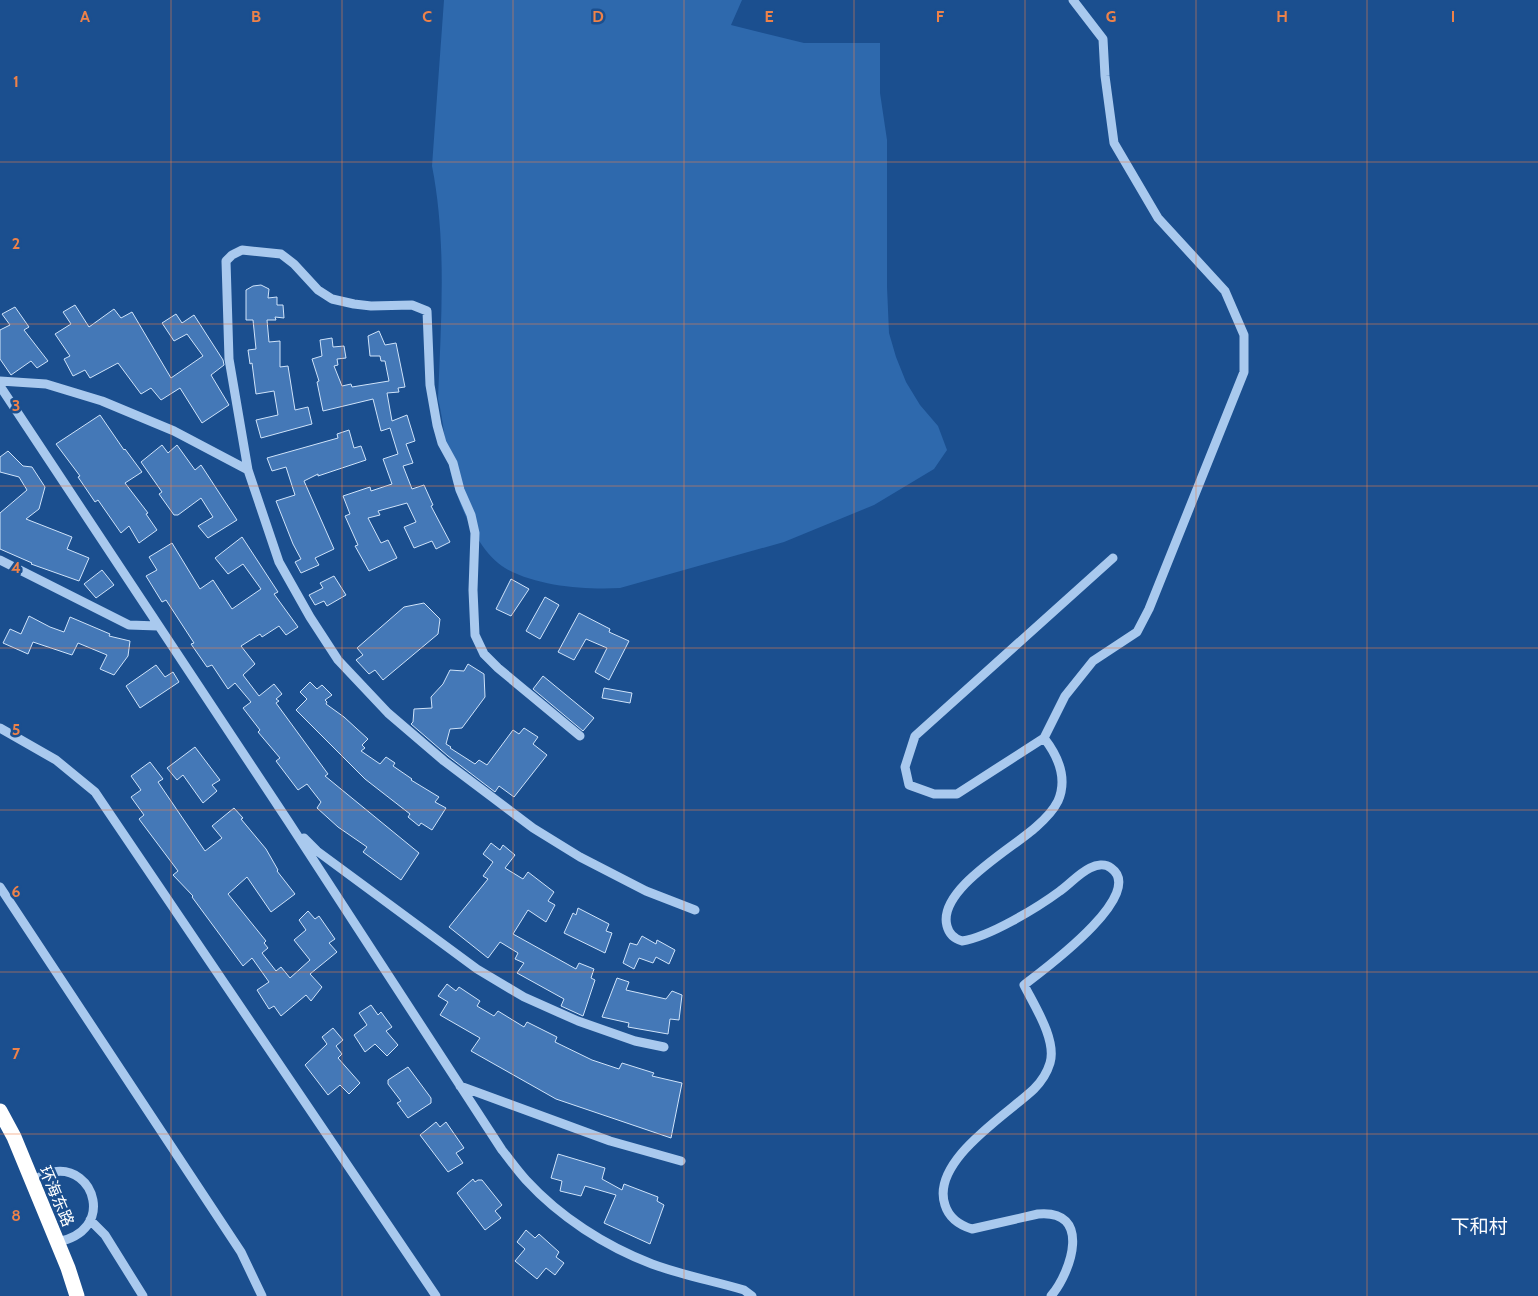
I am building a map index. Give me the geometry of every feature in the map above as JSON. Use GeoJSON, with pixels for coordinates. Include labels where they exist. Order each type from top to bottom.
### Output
{"type":"FeatureCollection","features":[{"type":"Feature","properties":{"kind":"highway","name":"环海东路"},"geometry":{"type":"LineString","coordinates":[[0,1111],[14,1138],[68,1268],[77,1296]]}},
{"type":"Feature","properties":{"kind":"street"},"geometry":{"type":"LineString","coordinates":[[1073,0],[1103,39],[1105,76],[1114,143],[1158,218],[1225,291],[1244,335],[1244,372],[1150,609],[1137,632],[1093,661],[1065,696],[1044,738],[957,794],[934,794],[909,785],[905,767],[915,736],[1113,558]]}},
{"type":"Feature","properties":{"kind":"street"},"geometry":{"type":"LineString","coordinates":[[580,736],[498,668],[484,654],[475,635],[473,590],[475,533],[471,515],[460,490],[453,463],[442,443],[437,425],[430,385],[427,311],[412,305],[372,306],[341,301],[325,295],[318,290],[299,268],[281,254],[242,250],[232,255],[226,262],[229,359],[248,470],[279,562],[310,617],[338,660],[388,713],[444,761],[533,828],[580,857],[646,891],[695,910]]}},
{"type":"Feature","properties":{"kind":"street"},"geometry":{"type":"LineString","coordinates":[[0,381],[46,384],[102,401],[174,431],[248,470]]}},
{"type":"Feature","properties":{"kind":"street"},"geometry":{"type":"LineString","coordinates":[[0,386],[288,821],[502,1150],[525,1179],[551,1204],[577,1224],[613,1246],[652,1264],[744,1290],[752,1296]]}},
{"type":"Feature","properties":{"kind":"street"},"geometry":{"type":"LineString","coordinates":[[0,560],[129,625],[158,626]]}},
{"type":"Feature","properties":{"kind":"street"},"geometry":{"type":"LineString","coordinates":[[0,728],[56,760],[95,792],[436,1296]]}},
{"type":"Feature","properties":{"kind":"street"},"geometry":{"type":"LineString","coordinates":[[1044,738],[1054,751],[1060,765],[1062,786],[1058,801],[1050,813],[1036,827],[960,889],[947,911],[946,921],[949,930],[954,938],[962,941],[984,934],[1038,906],[1061,891],[1084,871],[1097,866],[1106,866],[1114,871],[1118,880],[1117,892],[1110,907],[1091,927],[1024,985],[1048,1036],[1051,1052],[1050,1064],[1035,1088],[992,1122],[959,1157],[948,1174],[943,1192],[947,1212],[954,1220],[972,1229],[1038,1214],[1053,1214],[1063,1220],[1071,1230],[1073,1251],[1061,1283],[1051,1296]]}},
{"type":"Feature","properties":{"kind":"street"},"geometry":{"type":"LineString","coordinates":[[288,821],[317,851],[477,969],[524,997],[578,1021],[635,1041],[664,1048]]}},
{"type":"Feature","properties":{"kind":"street"},"geometry":{"type":"LineString","coordinates":[[0,887],[241,1252],[262,1296]]}},
{"type":"Feature","properties":{"kind":"street"},"geometry":{"type":"LineString","coordinates":[[460,1086],[610,1141],[681,1161]]}},
{"type":"Feature","properties":{"kind":"street"},"geometry":{"type":"LineString","coordinates":[[32,1182],[44,1174],[54,1171],[66,1172],[84,1182],[91,1192],[94,1203],[92,1215],[87,1226],[79,1235],[57,1242]]}},
{"type":"Feature","properties":{"kind":"street"},"geometry":{"type":"LineString","coordinates":[[90,1220],[105,1235],[143,1296]]}},
{"type":"Feature","properties":{"kind":"shaded area"},"geometry":{"type":"Polygon","coordinates":[[[444,0],[742,0],[731,25],[804,43],[880,43],[880,93],[887,140],[887,287],[889,333],[906,382],[920,405],[938,426],[947,450],[934,469],[874,505],[784,542],[620,588],[561,586],[546,583],[517,574],[495,560],[477,538],[463,510],[453,482],[438,399],[442,282],[440,224],[432,166],[444,0]]]}},
{"type":"Feature","properties":{"kind":"building"},"geometry":{"type":"Polygon","coordinates":[[[261,285],[269,289],[268,298],[277,297],[277,305],[283,305],[284,318],[275,317],[276,320],[267,320],[269,342],[280,341],[280,367],[288,366],[295,410],[308,407],[312,424],[261,438],[256,420],[278,415],[274,391],[256,394],[252,363],[250,364],[248,350],[256,349],[253,320],[246,320],[246,290],[253,286],[261,285]]]}},
{"type":"Feature","properties":{"kind":"building"},"geometry":{"type":"Polygon","coordinates":[[[75,305],[89,327],[114,309],[121,318],[132,312],[171,378],[203,356],[187,334],[174,341],[162,323],[176,314],[182,323],[194,315],[223,360],[224,365],[211,375],[229,405],[202,423],[180,388],[161,400],[151,388],[141,394],[118,363],[90,378],[85,370],[73,376],[64,359],[70,356],[55,334],[71,324],[63,312],[75,305]]]}},
{"type":"Feature","properties":{"kind":"building"},"geometry":{"type":"Polygon","coordinates":[[[15,307],[29,327],[24,330],[48,361],[37,368],[31,361],[11,375],[0,359],[0,330],[10,325],[2,314],[15,307]]]}},
{"type":"Feature","properties":{"kind":"building"},"geometry":{"type":"Polygon","coordinates":[[[379,331],[385,345],[396,343],[405,387],[398,388],[399,392],[387,393],[392,421],[407,415],[415,441],[406,444],[413,463],[403,466],[412,489],[424,485],[433,505],[431,506],[450,542],[436,549],[432,541],[414,548],[404,527],[416,522],[407,503],[378,511],[380,515],[368,518],[381,543],[388,540],[397,558],[369,571],[355,546],[358,545],[345,516],[350,514],[343,496],[370,487],[371,491],[392,484],[383,459],[398,454],[390,428],[381,431],[373,399],[323,411],[317,382],[319,381],[312,359],[322,356],[320,340],[332,338],[333,347],[344,346],[346,358],[337,359],[338,365],[334,366],[342,386],[351,384],[352,387],[389,381],[385,361],[381,361],[380,356],[370,356],[368,336],[379,331]]]}},
{"type":"Feature","properties":{"kind":"building"},"geometry":{"type":"Polygon","coordinates":[[[100,415],[142,472],[125,483],[148,513],[146,514],[157,530],[139,543],[129,526],[121,533],[98,500],[95,502],[78,477],[80,476],[56,444],[100,415]]]}},
{"type":"Feature","properties":{"kind":"building"},"geometry":{"type":"Polygon","coordinates":[[[349,430],[354,448],[361,446],[366,460],[318,476],[318,474],[304,481],[334,549],[315,558],[319,565],[301,573],[295,562],[301,559],[276,501],[295,495],[286,467],[272,471],[267,458],[338,438],[337,434],[349,430]]]}},
{"type":"Feature","properties":{"kind":"building"},"geometry":{"type":"Polygon","coordinates":[[[162,445],[168,453],[177,445],[195,470],[201,465],[237,520],[208,538],[198,526],[213,517],[201,498],[178,515],[174,515],[159,494],[162,492],[141,462],[162,445]]]}},
{"type":"Feature","properties":{"kind":"building"},"geometry":{"type":"Polygon","coordinates":[[[8,451],[23,466],[32,467],[45,487],[39,509],[26,519],[72,537],[67,549],[89,558],[79,581],[31,564],[0,549],[0,513],[27,490],[19,477],[0,472],[0,457],[8,451]]]}},
{"type":"Feature","properties":{"kind":"building"},"geometry":{"type":"Polygon","coordinates":[[[242,537],[278,592],[274,594],[298,627],[286,635],[279,626],[262,637],[260,634],[241,646],[255,664],[243,675],[259,696],[274,684],[282,694],[276,699],[279,701],[276,703],[328,774],[325,776],[419,853],[401,880],[363,852],[367,847],[338,827],[317,808],[321,802],[307,784],[298,790],[276,761],[280,758],[258,732],[260,730],[243,708],[251,702],[235,683],[228,689],[212,665],[207,667],[191,644],[194,643],[166,600],[162,602],[146,576],[157,570],[149,557],[172,543],[200,589],[213,580],[232,609],[261,589],[243,564],[228,574],[215,558],[242,537]]]}},
{"type":"Feature","properties":{"kind":"building"},"geometry":{"type":"Polygon","coordinates":[[[102,570],[114,585],[96,598],[84,584],[102,570]]]}},
{"type":"Feature","properties":{"kind":"building"},"geometry":{"type":"Polygon","coordinates":[[[334,576],[346,595],[327,606],[324,601],[315,605],[309,595],[323,588],[320,583],[334,576]]]}},
{"type":"Feature","properties":{"kind":"building"},"geometry":{"type":"Polygon","coordinates":[[[511,579],[529,589],[511,616],[496,609],[511,579]]]}},
{"type":"Feature","properties":{"kind":"building"},"geometry":{"type":"Polygon","coordinates":[[[545,597],[559,605],[540,639],[526,631],[545,597]]]}},
{"type":"Feature","properties":{"kind":"building"},"geometry":{"type":"Polygon","coordinates":[[[424,603],[440,619],[438,634],[383,680],[375,670],[369,674],[356,660],[363,655],[357,648],[404,607],[424,603]]]}},
{"type":"Feature","properties":{"kind":"building"},"geometry":{"type":"Polygon","coordinates":[[[579,613],[610,629],[609,632],[629,641],[609,680],[595,672],[607,648],[586,639],[574,660],[558,652],[579,613]]]}},
{"type":"Feature","properties":{"kind":"building"},"geometry":{"type":"Polygon","coordinates":[[[29,616],[64,632],[70,617],[110,634],[109,636],[130,641],[128,656],[114,675],[100,669],[107,655],[78,643],[72,655],[33,642],[28,654],[3,643],[10,629],[21,634],[29,616]]]}},
{"type":"Feature","properties":{"kind":"building"},"geometry":{"type":"Polygon","coordinates":[[[468,664],[484,674],[485,697],[462,728],[450,729],[446,744],[475,764],[479,760],[487,765],[513,730],[519,734],[524,728],[538,737],[533,744],[547,755],[514,797],[499,786],[495,792],[448,756],[411,724],[413,722],[414,709],[432,708],[431,697],[443,684],[450,670],[464,671],[468,664]]]}},
{"type":"Feature","properties":{"kind":"building"},"geometry":{"type":"Polygon","coordinates":[[[156,665],[165,677],[173,672],[179,682],[140,708],[126,686],[156,665]]]}},
{"type":"Feature","properties":{"kind":"building"},"geometry":{"type":"Polygon","coordinates":[[[543,676],[594,718],[583,731],[533,689],[543,676]]]}},
{"type":"Feature","properties":{"kind":"building"},"geometry":{"type":"Polygon","coordinates":[[[310,682],[317,689],[322,685],[332,695],[325,700],[326,704],[344,717],[368,739],[362,745],[365,748],[361,751],[380,764],[386,757],[395,763],[393,766],[411,780],[439,797],[435,802],[446,808],[432,830],[421,823],[419,826],[408,817],[410,814],[365,779],[296,710],[307,699],[300,692],[310,682]]]}},
{"type":"Feature","properties":{"kind":"building"},"geometry":{"type":"Polygon","coordinates":[[[604,688],[632,693],[630,703],[602,698],[604,688]]]}},
{"type":"Feature","properties":{"kind":"building"},"geometry":{"type":"Polygon","coordinates":[[[195,747],[220,780],[212,785],[217,791],[203,803],[183,775],[177,780],[167,768],[195,747]]]}},
{"type":"Feature","properties":{"kind":"building"},"geometry":{"type":"Polygon","coordinates":[[[150,762],[163,779],[158,782],[205,851],[222,838],[212,826],[234,808],[266,849],[277,871],[295,894],[271,912],[247,877],[228,894],[266,941],[264,943],[268,948],[262,953],[276,971],[281,967],[290,978],[310,960],[294,940],[306,930],[299,920],[308,911],[315,919],[319,916],[335,939],[329,943],[337,952],[310,974],[322,987],[311,1001],[306,995],[281,1016],[274,1006],[269,1009],[257,990],[269,982],[252,958],[243,966],[193,896],[173,875],[178,871],[139,819],[144,815],[131,797],[141,790],[131,776],[150,762]]]}},
{"type":"Feature","properties":{"kind":"building"},"geometry":{"type":"Polygon","coordinates":[[[491,843],[500,850],[503,845],[515,855],[505,868],[523,879],[528,872],[554,892],[548,901],[555,905],[546,922],[528,910],[513,934],[576,969],[579,963],[594,969],[591,978],[595,980],[583,1016],[561,1006],[564,999],[517,973],[524,963],[515,959],[518,953],[500,942],[488,958],[449,927],[488,879],[483,876],[493,862],[483,854],[491,843]]]}},
{"type":"Feature","properties":{"kind":"building"},"geometry":{"type":"Polygon","coordinates":[[[578,908],[609,924],[606,931],[612,933],[605,953],[564,933],[573,913],[576,915],[578,908]]]}},
{"type":"Feature","properties":{"kind":"building"},"geometry":{"type":"Polygon","coordinates":[[[642,936],[656,944],[657,940],[675,950],[669,964],[656,957],[653,963],[639,958],[634,969],[623,963],[630,943],[637,945],[642,936]]]}},
{"type":"Feature","properties":{"kind":"building"},"geometry":{"type":"Polygon","coordinates":[[[617,978],[629,982],[626,990],[666,999],[672,991],[682,995],[679,1020],[670,1019],[668,1034],[628,1027],[629,1023],[602,1017],[617,978]]]}},
{"type":"Feature","properties":{"kind":"building"},"geometry":{"type":"Polygon","coordinates":[[[447,984],[456,991],[459,987],[480,1001],[477,1006],[494,1016],[498,1011],[524,1027],[527,1022],[557,1037],[555,1042],[592,1060],[619,1069],[622,1063],[654,1073],[652,1076],[682,1083],[671,1138],[556,1099],[471,1051],[480,1038],[440,1015],[448,1002],[438,996],[447,984]]]}},
{"type":"Feature","properties":{"kind":"building"},"geometry":{"type":"Polygon","coordinates":[[[371,1005],[378,1015],[381,1012],[392,1027],[386,1031],[398,1045],[387,1056],[375,1044],[365,1052],[354,1035],[367,1025],[359,1013],[371,1005]]]}},
{"type":"Feature","properties":{"kind":"building"},"geometry":{"type":"Polygon","coordinates":[[[333,1028],[343,1040],[336,1046],[342,1054],[338,1058],[360,1083],[349,1094],[340,1085],[328,1095],[305,1065],[327,1044],[322,1037],[333,1028]]]}},
{"type":"Feature","properties":{"kind":"building"},"geometry":{"type":"Polygon","coordinates":[[[408,1067],[431,1098],[431,1103],[408,1118],[397,1103],[401,1101],[388,1084],[388,1080],[408,1067]]]}},
{"type":"Feature","properties":{"kind":"building"},"geometry":{"type":"Polygon","coordinates":[[[436,1122],[440,1127],[446,1122],[464,1148],[456,1153],[463,1163],[448,1172],[420,1135],[436,1122]]]}},
{"type":"Feature","properties":{"kind":"building"},"geometry":{"type":"Polygon","coordinates":[[[558,1154],[605,1168],[602,1179],[622,1190],[624,1184],[658,1197],[657,1201],[664,1205],[650,1244],[604,1223],[616,1195],[585,1186],[581,1196],[560,1191],[562,1181],[551,1178],[558,1154]]]}},
{"type":"Feature","properties":{"kind":"building"},"geometry":{"type":"Polygon","coordinates":[[[473,1179],[475,1182],[482,1180],[502,1205],[495,1211],[501,1218],[485,1230],[457,1193],[473,1179]]]}},
{"type":"Feature","properties":{"kind":"building"},"geometry":{"type":"Polygon","coordinates":[[[526,1230],[535,1238],[539,1234],[559,1252],[556,1257],[564,1263],[555,1275],[546,1268],[537,1279],[515,1261],[525,1249],[517,1242],[526,1230]]]}},
{"type":"Feature","properties":{"kind":"district","name":"下和村"},"geometry":{"type":"Point","coordinates":[1479,1226]}}]}
